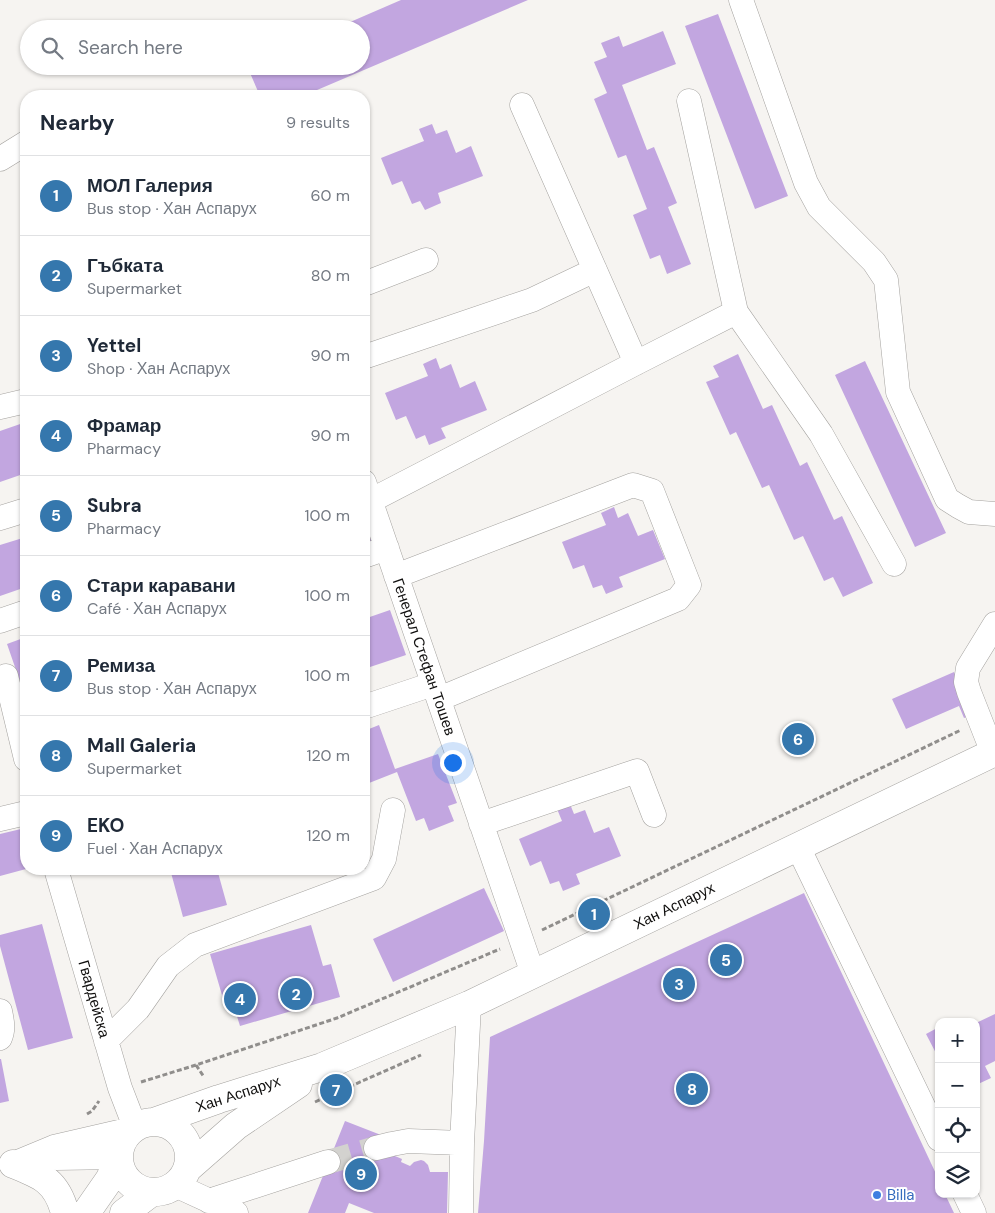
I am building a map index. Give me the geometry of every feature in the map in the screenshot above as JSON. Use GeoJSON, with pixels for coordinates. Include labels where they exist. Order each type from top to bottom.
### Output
{"type":"FeatureCollection","features":[{"type":"Feature","properties":{"kind":"main road","name":"Хан Аспарух"},"geometry":{"type":"LineString","coordinates":[[141,1126],[219,1099],[322,1068],[469,1005],[994,752]]}},
{"type":"Feature","properties":{"kind":"main road","name":"Хан Аспарух"},"geometry":{"type":"LineString","coordinates":[[124,1213],[171,1182],[236,1126],[322,1068]]}},
{"type":"Feature","properties":{"kind":"main road"},"geometry":{"type":"LineString","coordinates":[[160,1122],[170,1126],[186,1142],[188,1163],[171,1182],[140,1189],[130,1182],[123,1172],[119,1159],[122,1141],[141,1126],[160,1122]]}},
{"type":"Feature","properties":{"kind":"main road"},"geometry":{"type":"LineString","coordinates":[[86,1213],[109,1180],[119,1159]]}},
{"type":"Feature","properties":{"kind":"main road"},"geometry":{"type":"LineString","coordinates":[[6,1165],[34,1172],[40,1176],[52,1186],[60,1198],[65,1213]]}},
{"type":"Feature","properties":{"kind":"street"},"geometry":{"type":"LineString","coordinates":[[741,0],[806,183],[819,207],[874,262],[886,280],[898,392],[947,499],[969,512],[995,514]]}},
{"type":"Feature","properties":{"kind":"street"},"geometry":{"type":"LineString","coordinates":[[689,101],[736,312],[821,434],[894,564]]}},
{"type":"Feature","properties":{"kind":"street"},"geometry":{"type":"LineString","coordinates":[[522,105],[636,363]]}},
{"type":"Feature","properties":{"kind":"street"},"geometry":{"type":"LineString","coordinates":[[0,158],[20,146]]}},
{"type":"Feature","properties":{"kind":"street"},"geometry":{"type":"LineString","coordinates":[[370,282],[426,260]]}},
{"type":"Feature","properties":{"kind":"street"},"geometry":{"type":"LineString","coordinates":[[370,355],[532,300],[595,270]]}},
{"type":"Feature","properties":{"kind":"street"},"geometry":{"type":"LineString","coordinates":[[370,491],[636,363],[736,312]]}},
{"type":"Feature","properties":{"kind":"street"},"geometry":{"type":"LineString","coordinates":[[0,407],[20,402]]}},
{"type":"Feature","properties":{"kind":"street"},"geometry":{"type":"LineString","coordinates":[[370,706],[436,692],[678,599],[689,585],[652,491],[633,485],[396,576]]}},
{"type":"Feature","properties":{"kind":"street","name":"Генерал Стефан Тошев"},"geometry":{"type":"LineString","coordinates":[[370,500],[533,974]]}},
{"type":"Feature","properties":{"kind":"street"},"geometry":{"type":"LineString","coordinates":[[0,518],[20,512]]}},
{"type":"Feature","properties":{"kind":"street"},"geometry":{"type":"LineString","coordinates":[[370,554],[387,548]]}},
{"type":"Feature","properties":{"kind":"street"},"geometry":{"type":"LineString","coordinates":[[0,621],[20,614]]}},
{"type":"Feature","properties":{"kind":"street"},"geometry":{"type":"LineString","coordinates":[[994,752],[966,682],[968,668],[995,624]]}},
{"type":"Feature","properties":{"kind":"street"},"geometry":{"type":"LineString","coordinates":[[6,676],[20,734]]}},
{"type":"Feature","properties":{"kind":"street"},"geometry":{"type":"LineString","coordinates":[[482,824],[637,771],[654,815]]}},
{"type":"Feature","properties":{"kind":"street"},"geometry":{"type":"LineString","coordinates":[[106,1041],[138,1009],[168,966],[194,944],[374,878],[384,859],[393,810]]}},
{"type":"Feature","properties":{"kind":"street"},"geometry":{"type":"LineString","coordinates":[[0,819],[20,814]]}},
{"type":"Feature","properties":{"kind":"street"},"geometry":{"type":"LineString","coordinates":[[798,846],[935,1131]]}},
{"type":"Feature","properties":{"kind":"street","name":"Гвардейска"},"geometry":{"type":"LineString","coordinates":[[58,875],[120,1088],[141,1126]]}},
{"type":"Feature","properties":{"kind":"street"},"geometry":{"type":"LineString","coordinates":[[461,1213],[462,1143],[469,1005]]}},
{"type":"Feature","properties":{"kind":"street"},"geometry":{"type":"LineString","coordinates":[[0,1011],[3,1026],[0,1038]]}},
{"type":"Feature","properties":{"kind":"street","name":"Хан Аспарух"},"geometry":{"type":"LineString","coordinates":[[6,1165],[54,1148],[141,1126]]}},
{"type":"Feature","properties":{"kind":"street"},"geometry":{"type":"LineString","coordinates":[[376,1148],[408,1141],[462,1143]]}},
{"type":"Feature","properties":{"kind":"street"},"geometry":{"type":"LineString","coordinates":[[6,1165],[57,1158],[119,1159]]}},
{"type":"Feature","properties":{"kind":"street"},"geometry":{"type":"LineString","coordinates":[[209,1200],[328,1162]]}},
{"type":"Feature","properties":{"kind":"street"},"geometry":{"type":"LineString","coordinates":[[171,1182],[236,1213]]}},
{"type":"Feature","properties":{"kind":"street"},"geometry":{"type":"LineString","coordinates":[[967,1198],[974,1213]]}},
{"type":"Feature","properties":{"kind":"path"},"geometry":{"type":"LineString","coordinates":[[120,1088],[337,1018],[521,940],[980,720]]}},
{"type":"Feature","properties":{"kind":"path"},"geometry":{"type":"LineString","coordinates":[[315,1102],[423,1054]]}},
{"type":"Feature","properties":{"kind":"path"},"geometry":{"type":"LineString","coordinates":[[196,1065],[205,1079]]}},
{"type":"Feature","properties":{"kind":"building"},"geometry":{"type":"Polygon","coordinates":[[[401,0],[528,0],[370,67],[370,20],[355,20],[401,0]]]}},
{"type":"Feature","properties":{"kind":"building"},"geometry":{"type":"Polygon","coordinates":[[[718,14],[788,196],[755,209],[685,26],[718,14]]]}},
{"type":"Feature","properties":{"kind":"building"},"geometry":{"type":"Polygon","coordinates":[[[663,31],[676,64],[622,85],[647,150],[654,147],[677,203],[668,207],[691,264],[667,274],[660,255],[650,259],[633,215],[647,209],[626,155],[618,158],[594,99],[607,93],[594,62],[607,57],[601,43],[619,36],[623,47],[663,31]]]}},
{"type":"Feature","properties":{"kind":"building"},"geometry":{"type":"Polygon","coordinates":[[[251,75],[352,75],[317,90],[257,90],[251,75]]]}},
{"type":"Feature","properties":{"kind":"building"},"geometry":{"type":"Polygon","coordinates":[[[432,124],[436,134],[447,130],[456,153],[471,146],[483,176],[438,193],[441,203],[425,210],[420,201],[412,204],[402,181],[392,185],[381,158],[424,141],[419,129],[432,124]]]}},
{"type":"Feature","properties":{"kind":"building"},"geometry":{"type":"Polygon","coordinates":[[[738,354],[763,409],[772,405],[800,466],[807,462],[834,520],[842,516],[873,583],[843,597],[833,577],[824,581],[803,536],[794,540],[769,485],[762,488],[736,432],[730,435],[706,382],[719,377],[713,366],[738,354]]]}},
{"type":"Feature","properties":{"kind":"building"},"geometry":{"type":"Polygon","coordinates":[[[436,358],[440,369],[451,364],[460,388],[475,381],[487,410],[441,428],[446,438],[429,445],[425,435],[416,439],[406,416],[396,420],[385,393],[428,376],[423,364],[436,358]]]}},
{"type":"Feature","properties":{"kind":"building"},"geometry":{"type":"Polygon","coordinates":[[[865,361],[946,533],[915,547],[835,375],[865,361]]]}},
{"type":"Feature","properties":{"kind":"building"},"geometry":{"type":"Polygon","coordinates":[[[20,424],[20,475],[0,482],[0,431],[20,424]]]}},
{"type":"Feature","properties":{"kind":"building"},"geometry":{"type":"Polygon","coordinates":[[[614,507],[618,518],[628,513],[638,536],[653,530],[665,559],[619,577],[623,587],[606,594],[602,585],[593,588],[584,565],[573,569],[562,542],[606,525],[601,513],[614,507]]]}},
{"type":"Feature","properties":{"kind":"building"},"geometry":{"type":"Polygon","coordinates":[[[370,528],[375,542],[370,544],[370,528]]]}},
{"type":"Feature","properties":{"kind":"building"},"geometry":{"type":"Polygon","coordinates":[[[20,539],[20,589],[0,596],[0,545],[20,539]]]}},
{"type":"Feature","properties":{"kind":"building"},"geometry":{"type":"Polygon","coordinates":[[[390,610],[406,655],[370,667],[370,617],[390,610]]]}},
{"type":"Feature","properties":{"kind":"building"},"geometry":{"type":"Polygon","coordinates":[[[20,639],[20,681],[7,644],[20,639]]]}},
{"type":"Feature","properties":{"kind":"building"},"geometry":{"type":"Polygon","coordinates":[[[954,672],[964,695],[986,709],[964,718],[959,706],[906,729],[892,699],[954,672]]]}},
{"type":"Feature","properties":{"kind":"building"},"geometry":{"type":"Polygon","coordinates":[[[379,725],[395,769],[438,754],[457,803],[448,806],[454,821],[429,831],[424,818],[416,821],[397,772],[370,783],[370,729],[379,725]]]}},
{"type":"Feature","properties":{"kind":"building"},"geometry":{"type":"Polygon","coordinates":[[[570,804],[574,814],[585,810],[594,833],[609,827],[621,856],[576,874],[580,884],[563,891],[559,881],[550,884],[541,861],[530,866],[519,839],[562,821],[557,809],[570,804]]]}},
{"type":"Feature","properties":{"kind":"building"},"geometry":{"type":"Polygon","coordinates":[[[20,829],[20,871],[0,876],[0,834],[20,829]]]}},
{"type":"Feature","properties":{"kind":"building"},"geometry":{"type":"Polygon","coordinates":[[[172,875],[219,875],[227,905],[183,917],[172,875]]]}},
{"type":"Feature","properties":{"kind":"building"},"geometry":{"type":"Polygon","coordinates":[[[484,888],[504,931],[393,982],[373,939],[484,888]]]}},
{"type":"Feature","properties":{"kind":"building"},"geometry":{"type":"Polygon","coordinates":[[[804,893],[935,1172],[935,1198],[947,1198],[954,1213],[478,1213],[490,1037],[804,893]]]}},
{"type":"Feature","properties":{"kind":"building"},"geometry":{"type":"Polygon","coordinates":[[[42,924],[73,1038],[28,1050],[0,946],[0,935],[42,924]]]}},
{"type":"Feature","properties":{"kind":"building"},"geometry":{"type":"Polygon","coordinates":[[[311,925],[323,966],[331,964],[340,997],[240,1026],[232,1000],[224,1002],[210,954],[311,925]]]}},
{"type":"Feature","properties":{"kind":"building"},"geometry":{"type":"Polygon","coordinates":[[[995,1014],[995,1061],[985,1066],[991,1078],[980,1083],[980,1063],[980,1021],[995,1014]]]}},
{"type":"Feature","properties":{"kind":"building"},"geometry":{"type":"Polygon","coordinates":[[[935,1029],[935,1051],[926,1034],[935,1029]]]}},
{"type":"Feature","properties":{"kind":"building"},"geometry":{"type":"Polygon","coordinates":[[[0,1059],[9,1101],[0,1103],[0,1059]]]}},
{"type":"Feature","properties":{"kind":"building"},"geometry":{"type":"Polygon","coordinates":[[[345,1121],[381,1135],[376,1148],[402,1159],[401,1162],[410,1166],[414,1162],[421,1160],[428,1165],[430,1172],[448,1172],[447,1213],[374,1213],[349,1203],[345,1213],[308,1213],[345,1121]]]}},
{"type":"Feature","properties":{"kind":"tunnel"},"geometry":{"type":"LineString","coordinates":[[328,1162],[376,1148]]}},
{"type":"Feature","properties":{"kind":"place","name":"Стари каравани"},"geometry":{"type":"Point","coordinates":[798,739]}},
{"type":"Feature","properties":{"kind":"place","name":"МОЛ Галерия"},"geometry":{"type":"Point","coordinates":[594,914]}},
{"type":"Feature","properties":{"kind":"place","name":"Subra"},"geometry":{"type":"Point","coordinates":[726,960]}},
{"type":"Feature","properties":{"kind":"place","name":"Yettel"},"geometry":{"type":"Point","coordinates":[679,984]}},
{"type":"Feature","properties":{"kind":"place","name":"Гъбката"},"geometry":{"type":"Point","coordinates":[296,994]}},
{"type":"Feature","properties":{"kind":"place","name":"Фрамар"},"geometry":{"type":"Point","coordinates":[240,999]}},
{"type":"Feature","properties":{"kind":"place","name":"Mall Galeria"},"geometry":{"type":"Point","coordinates":[692,1089]}},
{"type":"Feature","properties":{"kind":"place","name":"Ремиза"},"geometry":{"type":"Point","coordinates":[336,1090]}},
{"type":"Feature","properties":{"kind":"place","name":"EKO"},"geometry":{"type":"Point","coordinates":[361,1174]}},
{"type":"Feature","properties":{"kind":"place","name":"Billa"},"geometry":{"type":"Point","coordinates":[877,1195]}}]}
